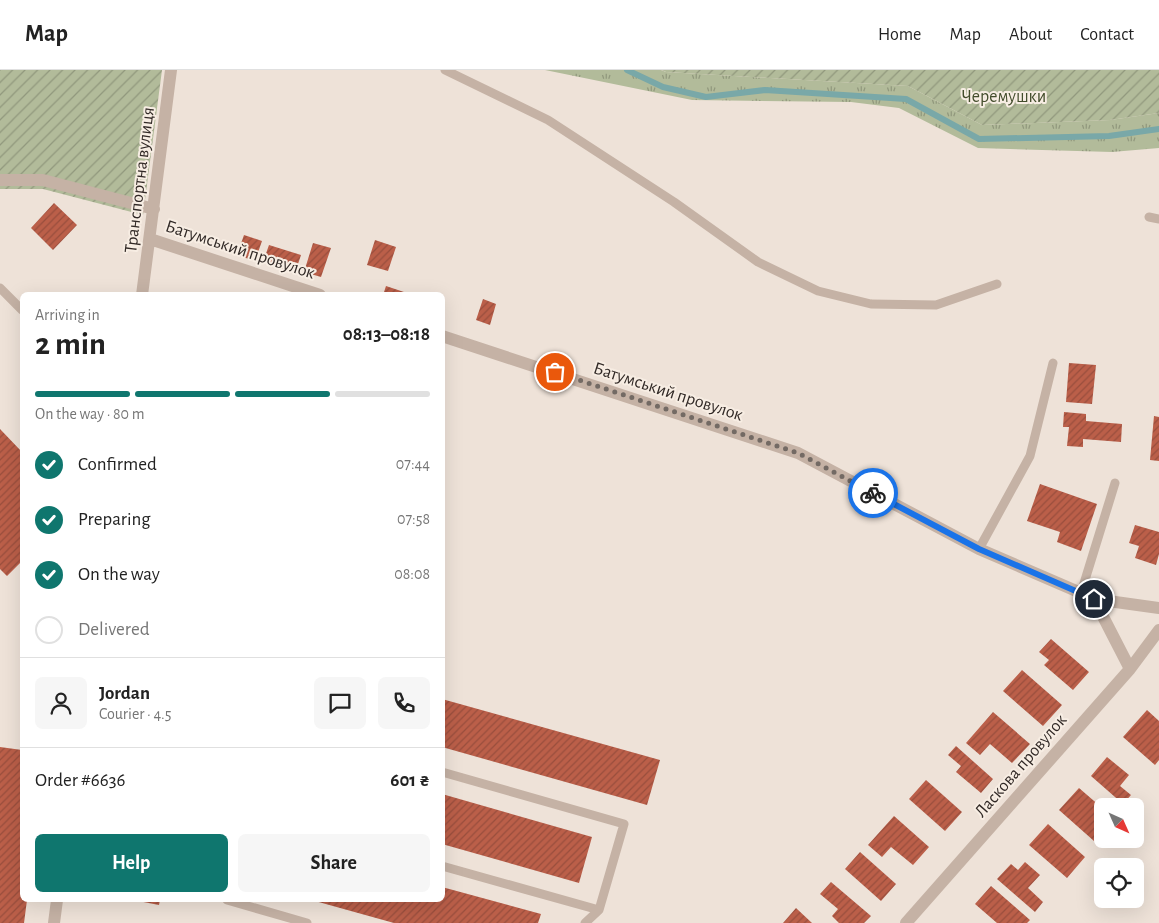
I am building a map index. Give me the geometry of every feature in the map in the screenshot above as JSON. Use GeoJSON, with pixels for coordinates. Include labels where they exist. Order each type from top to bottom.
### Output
{"type":"FeatureCollection","features":[{"type":"Feature","properties":{"kind":"street","name":"Транспортна вулиця"},"geometry":{"type":"LineString","coordinates":[[142,292],[169,73]]}},
{"type":"Feature","properties":{"kind":"street"},"geometry":{"type":"LineString","coordinates":[[0,180],[43,180],[154,209]]}},
{"type":"Feature","properties":{"kind":"street","name":"Батумський провулок"},"geometry":{"type":"LineString","coordinates":[[150,239],[311,292]]}},
{"type":"Feature","properties":{"kind":"street","name":"Батумський провулок"},"geometry":{"type":"LineString","coordinates":[[445,337],[798,453],[979,549],[1094,599],[1159,608]]}},
{"type":"Feature","properties":{"kind":"street"},"geometry":{"type":"LineString","coordinates":[[1094,599],[1130,669]]}},
{"type":"Feature","properties":{"kind":"street","name":"Ласкова провулок"},"geometry":{"type":"LineString","coordinates":[[906,923],[1130,669],[1159,630]]}},
{"type":"Feature","properties":{"kind":"street"},"geometry":{"type":"LineString","coordinates":[[54,923],[57,902]]}},
{"type":"Feature","properties":{"kind":"lane"},"geometry":{"type":"LineString","coordinates":[[445,70],[548,120],[674,202],[758,262],[818,291],[871,304],[936,305],[997,284]]}},
{"type":"Feature","properties":{"kind":"lane"},"geometry":{"type":"LineString","coordinates":[[0,288],[20,308]]}},
{"type":"Feature","properties":{"kind":"lane"},"geometry":{"type":"LineString","coordinates":[[979,549],[1030,456],[1053,363]]}},
{"type":"Feature","properties":{"kind":"lane"},"geometry":{"type":"LineString","coordinates":[[1081,593],[1115,483]]}},
{"type":"Feature","properties":{"kind":"lane"},"geometry":{"type":"LineString","coordinates":[[445,773],[624,824],[599,910],[585,923]]}},
{"type":"Feature","properties":{"kind":"lane"},"geometry":{"type":"LineString","coordinates":[[445,867],[599,910]]}},
{"type":"Feature","properties":{"kind":"lane"},"geometry":{"type":"LineString","coordinates":[[234,902],[307,923]]}},
{"type":"Feature","properties":{"kind":"green space"},"geometry":{"type":"Polygon","coordinates":[[[0,70],[162,70],[143,215],[43,189],[0,189],[0,70]]]}},
{"type":"Feature","properties":{"kind":"green space"},"geometry":{"type":"Polygon","coordinates":[[[545,70],[661,70],[666,72],[908,86],[982,125],[1110,120],[1159,113],[1159,148],[1112,152],[978,148],[899,108],[851,102],[692,100],[545,70]]]}},
{"type":"Feature","properties":{"kind":"green space","name":"Черемушки"},"geometry":{"type":"Polygon","coordinates":[[[662,70],[1159,70],[1159,113],[1110,120],[982,125],[908,86],[666,72],[662,70]]]}},
{"type":"Feature","properties":{"kind":"building"},"geometry":{"type":"Polygon","coordinates":[[[54,203],[77,225],[53,250],[31,228],[54,203]]]}},
{"type":"Feature","properties":{"kind":"building"},"geometry":{"type":"Polygon","coordinates":[[[244,235],[262,241],[255,261],[237,255],[244,235]]]}},
{"type":"Feature","properties":{"kind":"building"},"geometry":{"type":"Polygon","coordinates":[[[375,240],[396,247],[388,271],[367,265],[375,240]]]}},
{"type":"Feature","properties":{"kind":"building"},"geometry":{"type":"Polygon","coordinates":[[[313,243],[331,248],[321,277],[304,272],[313,243]]]}},
{"type":"Feature","properties":{"kind":"building"},"geometry":{"type":"Polygon","coordinates":[[[269,245],[301,255],[295,273],[263,262],[269,245]]]}},
{"type":"Feature","properties":{"kind":"building"},"geometry":{"type":"Polygon","coordinates":[[[386,286],[404,292],[384,292],[386,286]]]}},
{"type":"Feature","properties":{"kind":"building"},"geometry":{"type":"Polygon","coordinates":[[[483,299],[496,304],[490,325],[476,320],[483,299]]]}},
{"type":"Feature","properties":{"kind":"building"},"geometry":{"type":"Polygon","coordinates":[[[1069,363],[1096,365],[1092,404],[1066,402],[1069,363]]]}},
{"type":"Feature","properties":{"kind":"building"},"geometry":{"type":"Polygon","coordinates":[[[1064,412],[1086,414],[1086,421],[1122,424],[1121,442],[1083,439],[1083,447],[1067,446],[1069,427],[1063,427],[1064,412]]]}},
{"type":"Feature","properties":{"kind":"building"},"geometry":{"type":"Polygon","coordinates":[[[1154,416],[1159,417],[1159,461],[1150,460],[1154,416]]]}},
{"type":"Feature","properties":{"kind":"building"},"geometry":{"type":"Polygon","coordinates":[[[0,429],[20,450],[20,563],[7,576],[0,569],[0,429]]]}},
{"type":"Feature","properties":{"kind":"building"},"geometry":{"type":"Polygon","coordinates":[[[1040,484],[1097,504],[1081,551],[1057,542],[1060,532],[1027,521],[1040,484]]]}},
{"type":"Feature","properties":{"kind":"building"},"geometry":{"type":"Polygon","coordinates":[[[1135,525],[1159,532],[1159,554],[1156,565],[1135,558],[1139,546],[1129,543],[1135,525]]]}},
{"type":"Feature","properties":{"kind":"building"},"geometry":{"type":"Polygon","coordinates":[[[1051,639],[1089,672],[1073,690],[1044,665],[1049,660],[1039,652],[1051,639]]]}},
{"type":"Feature","properties":{"kind":"building"},"geometry":{"type":"Polygon","coordinates":[[[1022,670],[1062,705],[1043,726],[1003,691],[1022,670]]]}},
{"type":"Feature","properties":{"kind":"building"},"geometry":{"type":"Polygon","coordinates":[[[445,700],[660,760],[647,805],[445,748],[445,700]]]}},
{"type":"Feature","properties":{"kind":"building"},"geometry":{"type":"Polygon","coordinates":[[[1147,710],[1159,721],[1159,760],[1155,765],[1123,737],[1147,710]]]}},
{"type":"Feature","properties":{"kind":"building"},"geometry":{"type":"Polygon","coordinates":[[[993,712],[1030,744],[1012,763],[990,744],[980,755],[966,743],[993,712]]]}},
{"type":"Feature","properties":{"kind":"building"},"geometry":{"type":"Polygon","coordinates":[[[956,746],[993,779],[981,793],[956,772],[961,766],[948,755],[956,746]]]}},
{"type":"Feature","properties":{"kind":"building"},"geometry":{"type":"Polygon","coordinates":[[[0,747],[20,750],[20,902],[27,902],[24,923],[0,923],[0,747]]]}},
{"type":"Feature","properties":{"kind":"building"},"geometry":{"type":"Polygon","coordinates":[[[1107,757],[1129,775],[1120,786],[1131,795],[1128,798],[1116,798],[1091,776],[1107,757]]]}},
{"type":"Feature","properties":{"kind":"building"},"geometry":{"type":"Polygon","coordinates":[[[926,780],[962,812],[945,831],[909,799],[926,780]]]}},
{"type":"Feature","properties":{"kind":"building"},"geometry":{"type":"Polygon","coordinates":[[[1079,788],[1094,801],[1094,841],[1059,810],[1079,788]]]}},
{"type":"Feature","properties":{"kind":"building"},"geometry":{"type":"Polygon","coordinates":[[[445,795],[592,837],[579,883],[445,845],[445,795]]]}},
{"type":"Feature","properties":{"kind":"building"},"geometry":{"type":"Polygon","coordinates":[[[894,816],[929,847],[913,865],[891,847],[882,857],[868,845],[894,816]]]}},
{"type":"Feature","properties":{"kind":"building"},"geometry":{"type":"Polygon","coordinates":[[[1048,824],[1085,857],[1067,878],[1029,845],[1048,824]]]}},
{"type":"Feature","properties":{"kind":"building"},"geometry":{"type":"Polygon","coordinates":[[[860,852],[896,884],[881,901],[845,869],[860,852]]]}},
{"type":"Feature","properties":{"kind":"building"},"geometry":{"type":"Polygon","coordinates":[[[1025,862],[1040,875],[1028,888],[1043,902],[1035,912],[997,879],[1011,864],[1018,870],[1025,862]]]}},
{"type":"Feature","properties":{"kind":"building"},"geometry":{"type":"Polygon","coordinates":[[[831,882],[871,916],[864,923],[839,923],[832,916],[838,909],[820,894],[831,882]]]}},
{"type":"Feature","properties":{"kind":"building"},"geometry":{"type":"Polygon","coordinates":[[[991,886],[1030,920],[1027,923],[997,923],[975,904],[991,886]]]}},
{"type":"Feature","properties":{"kind":"building"},"geometry":{"type":"Polygon","coordinates":[[[445,888],[541,914],[538,923],[394,923],[319,902],[445,902],[445,888]]]}},
{"type":"Feature","properties":{"kind":"building"},"geometry":{"type":"Polygon","coordinates":[[[143,902],[160,902],[159,905],[143,902]]]}},
{"type":"Feature","properties":{"kind":"building"},"geometry":{"type":"Polygon","coordinates":[[[796,908],[812,923],[783,923],[796,908]]]}},
{"type":"Feature","properties":{"kind":"waterway"},"geometry":{"type":"LineString","coordinates":[[627,70],[663,87],[706,97],[765,90],[906,99],[979,139],[1109,136],[1159,129]]}},
{"type":"Feature","properties":{"kind":"way so far"},"geometry":{"type":"LineString","coordinates":[[555,372],[798,453],[873,493]]}},
{"type":"Feature","properties":{"kind":"route"},"geometry":{"type":"LineString","coordinates":[[873,493],[979,549],[1094,599]]}}]}
